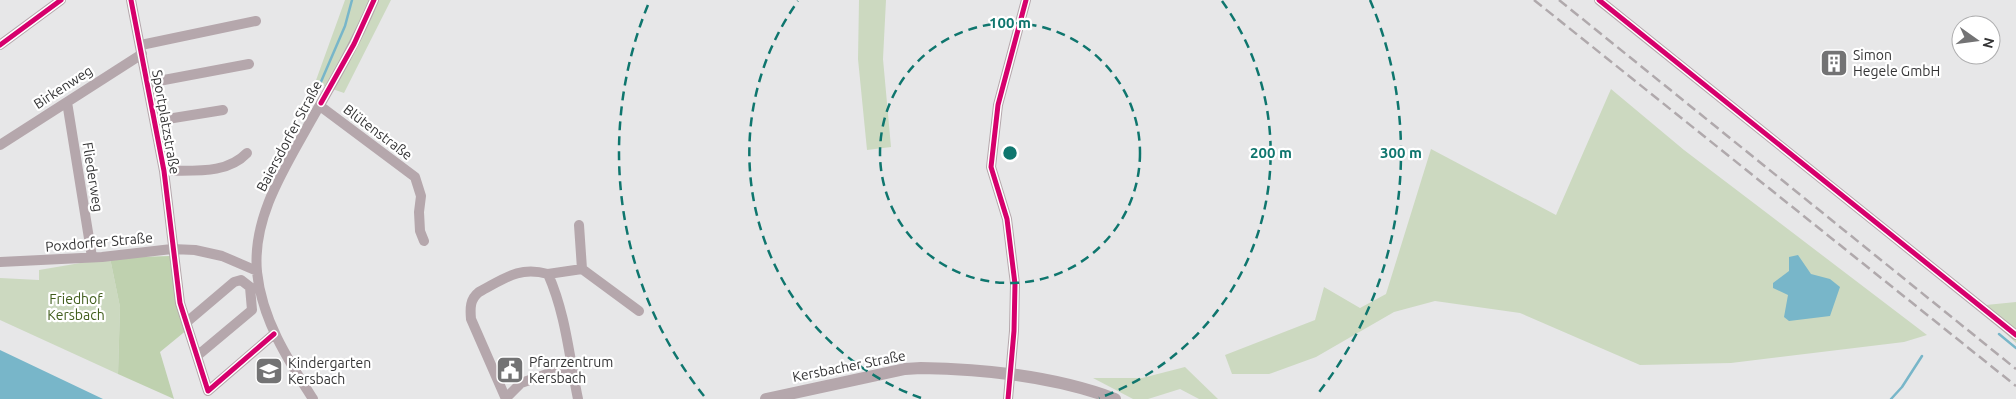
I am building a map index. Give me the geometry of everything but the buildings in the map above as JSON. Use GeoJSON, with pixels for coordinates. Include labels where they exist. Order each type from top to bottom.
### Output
{"type":"FeatureCollection","features":[{"type":"Feature","properties":{"kind":"main road","name":"Kersbacher Straße"},"geometry":{"type":"LineString","coordinates":[[766,399],[905,369],[939,368],[1004,374],[1071,384],[1115,399]]}},
{"type":"Feature","properties":{"kind":"street"},"geometry":{"type":"LineString","coordinates":[[0,45],[60,0]]}},
{"type":"Feature","properties":{"kind":"street","name":"Sportplatzstraße"},"geometry":{"type":"LineString","coordinates":[[131,0],[142,49],[164,171],[180,303],[188,321],[208,391],[274,334]]}},
{"type":"Feature","properties":{"kind":"street","name":"Baiersdorfer Straße"},"geometry":{"type":"LineString","coordinates":[[313,399],[274,334],[264,307],[257,270],[258,244],[269,200],[354,44],[374,0]]}},
{"type":"Feature","properties":{"kind":"street"},"geometry":{"type":"LineString","coordinates":[[1008,399],[1004,374],[1014,331],[1015,284],[1007,219],[991,167],[998,104],[1026,0]]}},
{"type":"Feature","properties":{"kind":"street"},"geometry":{"type":"LineString","coordinates":[[1599,0],[2016,335]]}},
{"type":"Feature","properties":{"kind":"street"},"geometry":{"type":"LineString","coordinates":[[142,49],[256,21]]}},
{"type":"Feature","properties":{"kind":"street","name":"Birkenweg"},"geometry":{"type":"LineString","coordinates":[[0,145],[67,102],[142,49]]}},
{"type":"Feature","properties":{"kind":"street"},"geometry":{"type":"LineString","coordinates":[[148,83],[249,64]]}},
{"type":"Feature","properties":{"kind":"street","name":"Fliederweg"},"geometry":{"type":"LineString","coordinates":[[67,102],[92,257]]}},
{"type":"Feature","properties":{"kind":"street","name":"Blütenstraße"},"geometry":{"type":"LineString","coordinates":[[320,106],[415,177],[422,196],[419,212],[420,231],[424,241]]}},
{"type":"Feature","properties":{"kind":"street"},"geometry":{"type":"LineString","coordinates":[[155,121],[223,110]]}},
{"type":"Feature","properties":{"kind":"street"},"geometry":{"type":"LineString","coordinates":[[164,171],[208,170],[229,166],[247,153]]}},
{"type":"Feature","properties":{"kind":"street"},"geometry":{"type":"LineString","coordinates":[[580,225],[582,269]]}},
{"type":"Feature","properties":{"kind":"street","name":"Poxdorfer Straße"},"geometry":{"type":"LineString","coordinates":[[0,262],[92,257],[172,249],[195,250],[222,256],[257,270]]}},
{"type":"Feature","properties":{"kind":"street"},"geometry":{"type":"LineString","coordinates":[[573,365],[521,383],[506,399],[471,319],[469,307],[475,295],[512,274],[534,270],[548,274],[582,269],[639,311]]}},
{"type":"Feature","properties":{"kind":"street"},"geometry":{"type":"LineString","coordinates":[[548,274],[558,295],[566,327],[578,399]]}},
{"type":"Feature","properties":{"kind":"street"},"geometry":{"type":"LineString","coordinates":[[188,321],[234,282],[241,280],[250,287],[252,310],[197,356]]}},
{"type":"Feature","properties":{"kind":"green space"},"geometry":{"type":"Polygon","coordinates":[[[345,0],[391,0],[344,93],[315,83],[345,0]]]}},
{"type":"Feature","properties":{"kind":"green space"},"geometry":{"type":"Polygon","coordinates":[[[859,0],[886,0],[883,59],[891,147],[867,150],[858,59],[859,0]]]}},
{"type":"Feature","properties":{"kind":"green space"},"geometry":{"type":"Polygon","coordinates":[[[1611,89],[1684,150],[1927,335],[1904,342],[1731,363],[1640,365],[1520,313],[1435,301],[1394,312],[1316,357],[1269,374],[1232,374],[1225,355],[1315,320],[1324,287],[1360,308],[1386,294],[1431,149],[1556,215],[1611,89]]]}},
{"type":"Feature","properties":{"kind":"green space"},"geometry":{"type":"Polygon","coordinates":[[[170,256],[188,329],[160,352],[174,399],[118,374],[120,307],[110,258],[170,256]]]}},
{"type":"Feature","properties":{"kind":"green space","name":"Friedhof Kersbach"},"geometry":{"type":"Polygon","coordinates":[[[110,258],[120,307],[118,374],[0,320],[0,278],[39,280],[39,270],[110,258]]]}},
{"type":"Feature","properties":{"kind":"green space"},"geometry":{"type":"Polygon","coordinates":[[[2016,302],[2016,343],[1976,306],[2016,302]]]}},
{"type":"Feature","properties":{"kind":"green space"},"geometry":{"type":"Polygon","coordinates":[[[1185,367],[1218,399],[1199,399],[1180,389],[1148,399],[1133,399],[1093,378],[1142,378],[1185,367]]]}},
{"type":"Feature","properties":{"kind":"water"},"geometry":{"type":"Polygon","coordinates":[[[1798,255],[1811,274],[1830,279],[1840,287],[1830,316],[1789,321],[1784,317],[1788,295],[1773,288],[1773,283],[1789,271],[1789,257],[1798,255]]]}},
{"type":"Feature","properties":{"kind":"water"},"geometry":{"type":"Polygon","coordinates":[[[0,350],[103,399],[0,399],[0,350]]]}},
{"type":"Feature","properties":{"kind":"waterway"},"geometry":{"type":"LineString","coordinates":[[314,98],[345,26],[352,0]]}},
{"type":"Feature","properties":{"kind":"waterway"},"geometry":{"type":"LineString","coordinates":[[1999,334],[2016,348]]}},
{"type":"Feature","properties":{"kind":"waterway"},"geometry":{"type":"LineString","coordinates":[[1891,399],[1902,387],[1922,356]]}},
{"type":"Feature","properties":{"kind":"railway"},"geometry":{"type":"LineString","coordinates":[[1534,0],[2016,386]]}},
{"type":"Feature","properties":{"kind":"railway"},"geometry":{"type":"LineString","coordinates":[[1559,0],[2016,369]]}},
{"type":"Feature","properties":{"kind":"cycle path"},"geometry":{"type":"LineString","coordinates":[[0,45],[61,0]]}},
{"type":"Feature","properties":{"kind":"cycle path"},"geometry":{"type":"LineString","coordinates":[[131,0],[164,171],[180,303],[208,391],[274,334]]}},
{"type":"Feature","properties":{"kind":"cycle path"},"geometry":{"type":"LineString","coordinates":[[321,103],[354,44],[374,0]]}},
{"type":"Feature","properties":{"kind":"cycle path"},"geometry":{"type":"LineString","coordinates":[[1008,399],[1014,331],[1015,284],[1007,219],[991,167],[998,105],[1026,0]]}},
{"type":"Feature","properties":{"kind":"cycle path"},"geometry":{"type":"LineString","coordinates":[[1599,0],[2016,335]]}},
{"type":"Feature","properties":{"kind":"place","name":"Simon Hegele GmbH"},"geometry":{"type":"Point","coordinates":[1834,63]}},
{"type":"Feature","properties":{"kind":"place","name":"Pfarrzentrum Kersbach"},"geometry":{"type":"Point","coordinates":[510,370]}},
{"type":"Feature","properties":{"kind":"place","name":"Kindergarten Kersbach"},"geometry":{"type":"Point","coordinates":[269,371]}}]}
